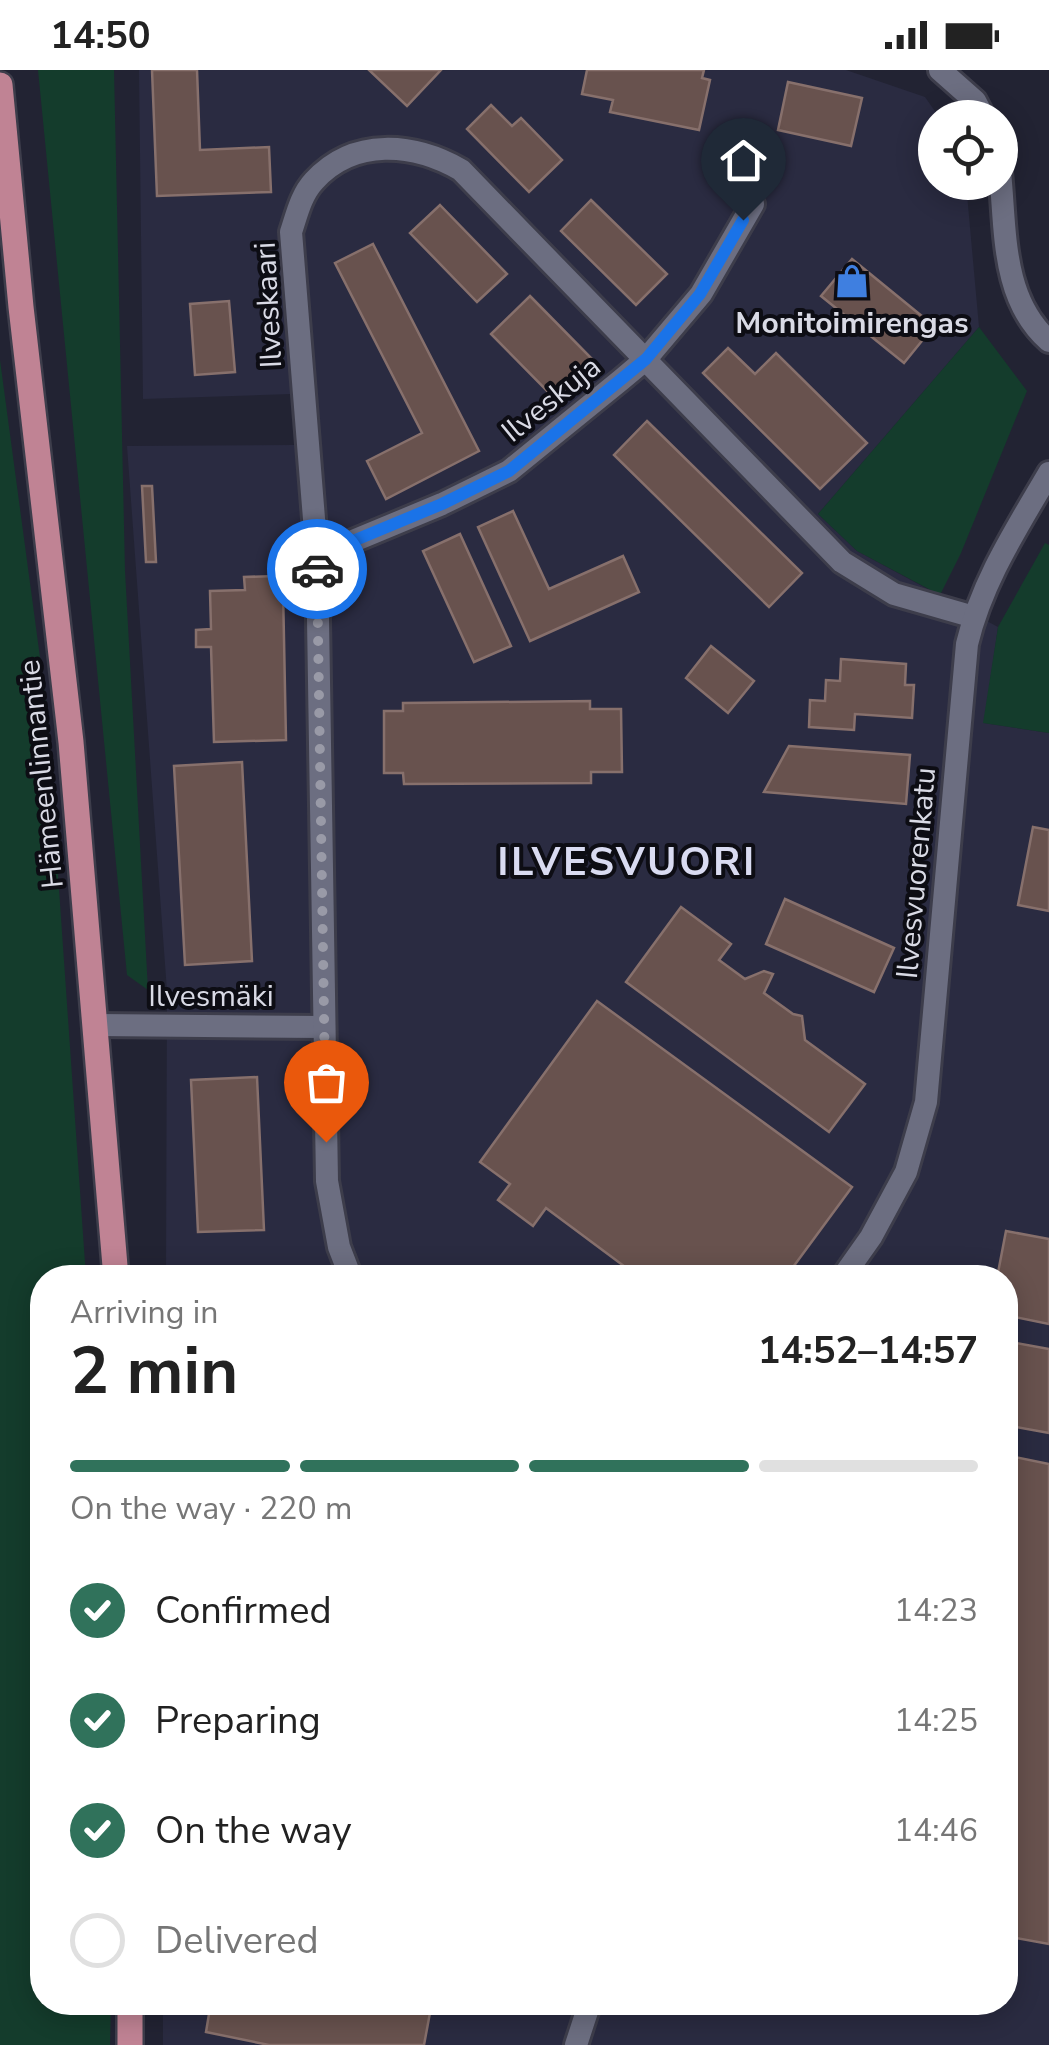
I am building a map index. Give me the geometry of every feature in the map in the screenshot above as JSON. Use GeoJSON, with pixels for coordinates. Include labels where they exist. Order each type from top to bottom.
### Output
{"type":"FeatureCollection","features":[{"type":"Feature","properties":{"kind":"main road","name":"Hämeenlinnantie"},"geometry":{"type":"LineString","coordinates":[[0,85],[21,307],[72,742],[115,1265]]}},
{"type":"Feature","properties":{"kind":"main road"},"geometry":{"type":"LineString","coordinates":[[0,118],[1,104]]}},
{"type":"Feature","properties":{"kind":"main road"},"geometry":{"type":"LineString","coordinates":[[0,267],[21,307]]}},
{"type":"Feature","properties":{"kind":"main road"},"geometry":{"type":"LineString","coordinates":[[130,2015],[130,2045]]}},
{"type":"Feature","properties":{"kind":"street"},"geometry":{"type":"LineString","coordinates":[[940,70],[974,100]]}},
{"type":"Feature","properties":{"kind":"street","name":"Ilveskaari"},"geometry":{"type":"LineString","coordinates":[[346,1265],[327,1180],[317,556],[291,232],[301,201],[314,180],[346,158],[376,149],[408,148],[437,155],[461,170],[842,562],[894,594],[974,616]]}},
{"type":"Feature","properties":{"kind":"street"},"geometry":{"type":"LineString","coordinates":[[1003,200],[1010,278],[1024,312],[1049,340]]}},
{"type":"Feature","properties":{"kind":"street","name":"Ilveskuja"},"geometry":{"type":"LineString","coordinates":[[317,556],[442,504],[509,471],[646,359],[700,294],[752,204]]}},
{"type":"Feature","properties":{"kind":"street","name":"Ilvesvuorenkatu"},"geometry":{"type":"LineString","coordinates":[[851,1265],[906,1172],[926,1102],[967,644],[974,616],[997,562],[1049,473]]}},
{"type":"Feature","properties":{"kind":"street","name":"Ilvesmäki"},"geometry":{"type":"LineString","coordinates":[[98,1025],[323,1027]]}},
{"type":"Feature","properties":{"kind":"street"},"geometry":{"type":"LineString","coordinates":[[576,2045],[586,2015]]}},
{"type":"Feature","properties":{"kind":"shaded area"},"geometry":{"type":"Polygon","coordinates":[[[139,70],[846,70],[927,100],[918,100],[918,200],[968,200],[979,327],[818,514],[857,551],[998,627],[984,723],[1049,733],[1049,2045],[163,2045],[163,2015],[1018,2015],[1018,1265],[166,1265],[167,991],[127,446],[295,445],[291,394],[143,399],[139,70]]]}},
{"type":"Feature","properties":{"kind":"green space"},"geometry":{"type":"Polygon","coordinates":[[[38,70],[114,70],[125,571],[148,990],[127,975],[38,70]]]}},
{"type":"Feature","properties":{"kind":"green space"},"geometry":{"type":"Polygon","coordinates":[[[979,327],[1027,391],[940,595],[857,551],[818,514],[979,327]]]}},
{"type":"Feature","properties":{"kind":"green space"},"geometry":{"type":"Polygon","coordinates":[[[0,360],[46,702],[85,1265],[30,1265],[30,2015],[111,2015],[110,2045],[0,2045],[0,360]]]}},
{"type":"Feature","properties":{"kind":"green space"},"geometry":{"type":"Polygon","coordinates":[[[1045,543],[1049,545],[1049,733],[983,723],[998,627],[1045,543]]]}},
{"type":"Feature","properties":{"kind":"building"},"geometry":{"type":"Polygon","coordinates":[[[152,70],[197,70],[200,150],[269,147],[271,192],[157,196],[152,70]]]}},
{"type":"Feature","properties":{"kind":"building"},"geometry":{"type":"Polygon","coordinates":[[[369,70],[441,70],[407,106],[369,70]]]}},
{"type":"Feature","properties":{"kind":"building"},"geometry":{"type":"Polygon","coordinates":[[[587,70],[704,70],[702,78],[710,80],[699,130],[610,112],[613,100],[582,94],[587,70]]]}},
{"type":"Feature","properties":{"kind":"building"},"geometry":{"type":"Polygon","coordinates":[[[788,82],[862,98],[851,146],[778,130],[788,82]]]}},
{"type":"Feature","properties":{"kind":"building"},"geometry":{"type":"Polygon","coordinates":[[[491,105],[512,126],[521,118],[562,160],[529,192],[467,129],[491,105]]]}},
{"type":"Feature","properties":{"kind":"building"},"geometry":{"type":"Polygon","coordinates":[[[591,200],[667,274],[636,305],[561,231],[591,200]]]}},
{"type":"Feature","properties":{"kind":"building"},"geometry":{"type":"Polygon","coordinates":[[[440,205],[507,274],[477,302],[410,233],[440,205]]]}},
{"type":"Feature","properties":{"kind":"building"},"geometry":{"type":"Polygon","coordinates":[[[373,244],[479,451],[386,499],[367,461],[422,433],[335,263],[373,244]]]}},
{"type":"Feature","properties":{"kind":"building"},"geometry":{"type":"Polygon","coordinates":[[[852,259],[934,326],[904,363],[821,296],[852,259]]]}},
{"type":"Feature","properties":{"kind":"building"},"geometry":{"type":"Polygon","coordinates":[[[530,296],[594,361],[555,399],[491,334],[530,296]]]}},
{"type":"Feature","properties":{"kind":"building"},"geometry":{"type":"Polygon","coordinates":[[[229,301],[235,372],[195,375],[190,304],[229,301]]]}},
{"type":"Feature","properties":{"kind":"building"},"geometry":{"type":"Polygon","coordinates":[[[728,348],[755,374],[776,353],[867,443],[820,489],[703,373],[728,348]]]}},
{"type":"Feature","properties":{"kind":"building"},"geometry":{"type":"Polygon","coordinates":[[[647,421],[802,573],[769,607],[614,455],[647,421]]]}},
{"type":"Feature","properties":{"kind":"building"},"geometry":{"type":"Polygon","coordinates":[[[142,486],[152,486],[156,562],[146,562],[142,486]]]}},
{"type":"Feature","properties":{"kind":"building"},"geometry":{"type":"Polygon","coordinates":[[[513,511],[549,589],[623,556],[639,592],[530,641],[478,527],[513,511]]]}},
{"type":"Feature","properties":{"kind":"building"},"geometry":{"type":"Polygon","coordinates":[[[460,534],[511,646],[474,662],[423,551],[460,534]]]}},
{"type":"Feature","properties":{"kind":"building"},"geometry":{"type":"Polygon","coordinates":[[[276,576],[277,589],[283,589],[286,740],[214,742],[211,647],[196,647],[196,630],[211,629],[210,591],[245,590],[244,577],[276,576]]]}},
{"type":"Feature","properties":{"kind":"building"},"geometry":{"type":"Polygon","coordinates":[[[711,646],[754,681],[728,713],[686,678],[711,646]]]}},
{"type":"Feature","properties":{"kind":"building"},"geometry":{"type":"Polygon","coordinates":[[[841,659],[906,664],[905,685],[914,685],[912,718],[855,714],[854,730],[809,727],[810,700],[825,701],[826,680],[840,681],[841,659]]]}},
{"type":"Feature","properties":{"kind":"building"},"geometry":{"type":"Polygon","coordinates":[[[590,701],[590,709],[621,709],[622,772],[591,772],[591,783],[404,784],[403,773],[384,773],[384,711],[403,711],[403,703],[590,701]]]}},
{"type":"Feature","properties":{"kind":"building"},"geometry":{"type":"Polygon","coordinates":[[[789,746],[910,755],[906,804],[764,792],[789,746]]]}},
{"type":"Feature","properties":{"kind":"building"},"geometry":{"type":"Polygon","coordinates":[[[242,762],[252,961],[185,965],[174,766],[242,762]]]}},
{"type":"Feature","properties":{"kind":"building"},"geometry":{"type":"Polygon","coordinates":[[[1033,827],[1049,830],[1049,911],[1018,905],[1033,827]]]}},
{"type":"Feature","properties":{"kind":"building"},"geometry":{"type":"Polygon","coordinates":[[[785,899],[894,948],[874,992],[766,944],[785,899]]]}},
{"type":"Feature","properties":{"kind":"building"},"geometry":{"type":"Polygon","coordinates":[[[681,907],[731,944],[719,960],[745,979],[764,971],[773,974],[764,993],[802,1016],[805,1040],[865,1084],[829,1132],[626,982],[681,907]]]}},
{"type":"Feature","properties":{"kind":"building"},"geometry":{"type":"Polygon","coordinates":[[[597,1001],[852,1187],[795,1265],[623,1265],[546,1208],[533,1226],[498,1200],[510,1184],[480,1162],[597,1001]]]}},
{"type":"Feature","properties":{"kind":"building"},"geometry":{"type":"Polygon","coordinates":[[[257,1077],[264,1230],[198,1232],[191,1080],[257,1077]]]}},
{"type":"Feature","properties":{"kind":"building"},"geometry":{"type":"Polygon","coordinates":[[[1006,1231],[1049,1239],[1049,1324],[1018,1318],[1018,1265],[999,1265],[1006,1231]]]}},
{"type":"Feature","properties":{"kind":"building"},"geometry":{"type":"Polygon","coordinates":[[[1018,1343],[1049,1349],[1049,1433],[1018,1427],[1018,1343]]]}},
{"type":"Feature","properties":{"kind":"building"},"geometry":{"type":"Polygon","coordinates":[[[1018,1458],[1049,1464],[1049,1944],[1018,1938],[1018,1458]]]}},
{"type":"Feature","properties":{"kind":"building"},"geometry":{"type":"Polygon","coordinates":[[[209,2015],[430,2015],[424,2045],[269,2045],[206,2032],[209,2015]]]}},
{"type":"Feature","properties":{"kind":"way so far"},"geometry":{"type":"LineString","coordinates":[[317,569],[326,1142]]}},
{"type":"Feature","properties":{"kind":"place","name":"Monitoimirengas"},"geometry":{"type":"Point","coordinates":[852,281]}},
{"type":"Feature","properties":{"kind":"district","name":"ILVESVUORI"},"geometry":{"type":"Point","coordinates":[627,861]}},
{"type":"Feature","properties":{"kind":"route"},"geometry":{"type":"LineString","coordinates":[[317,569],[317,556],[442,504],[509,471],[621,380],[646,359],[700,294],[743,220]]}}]}
